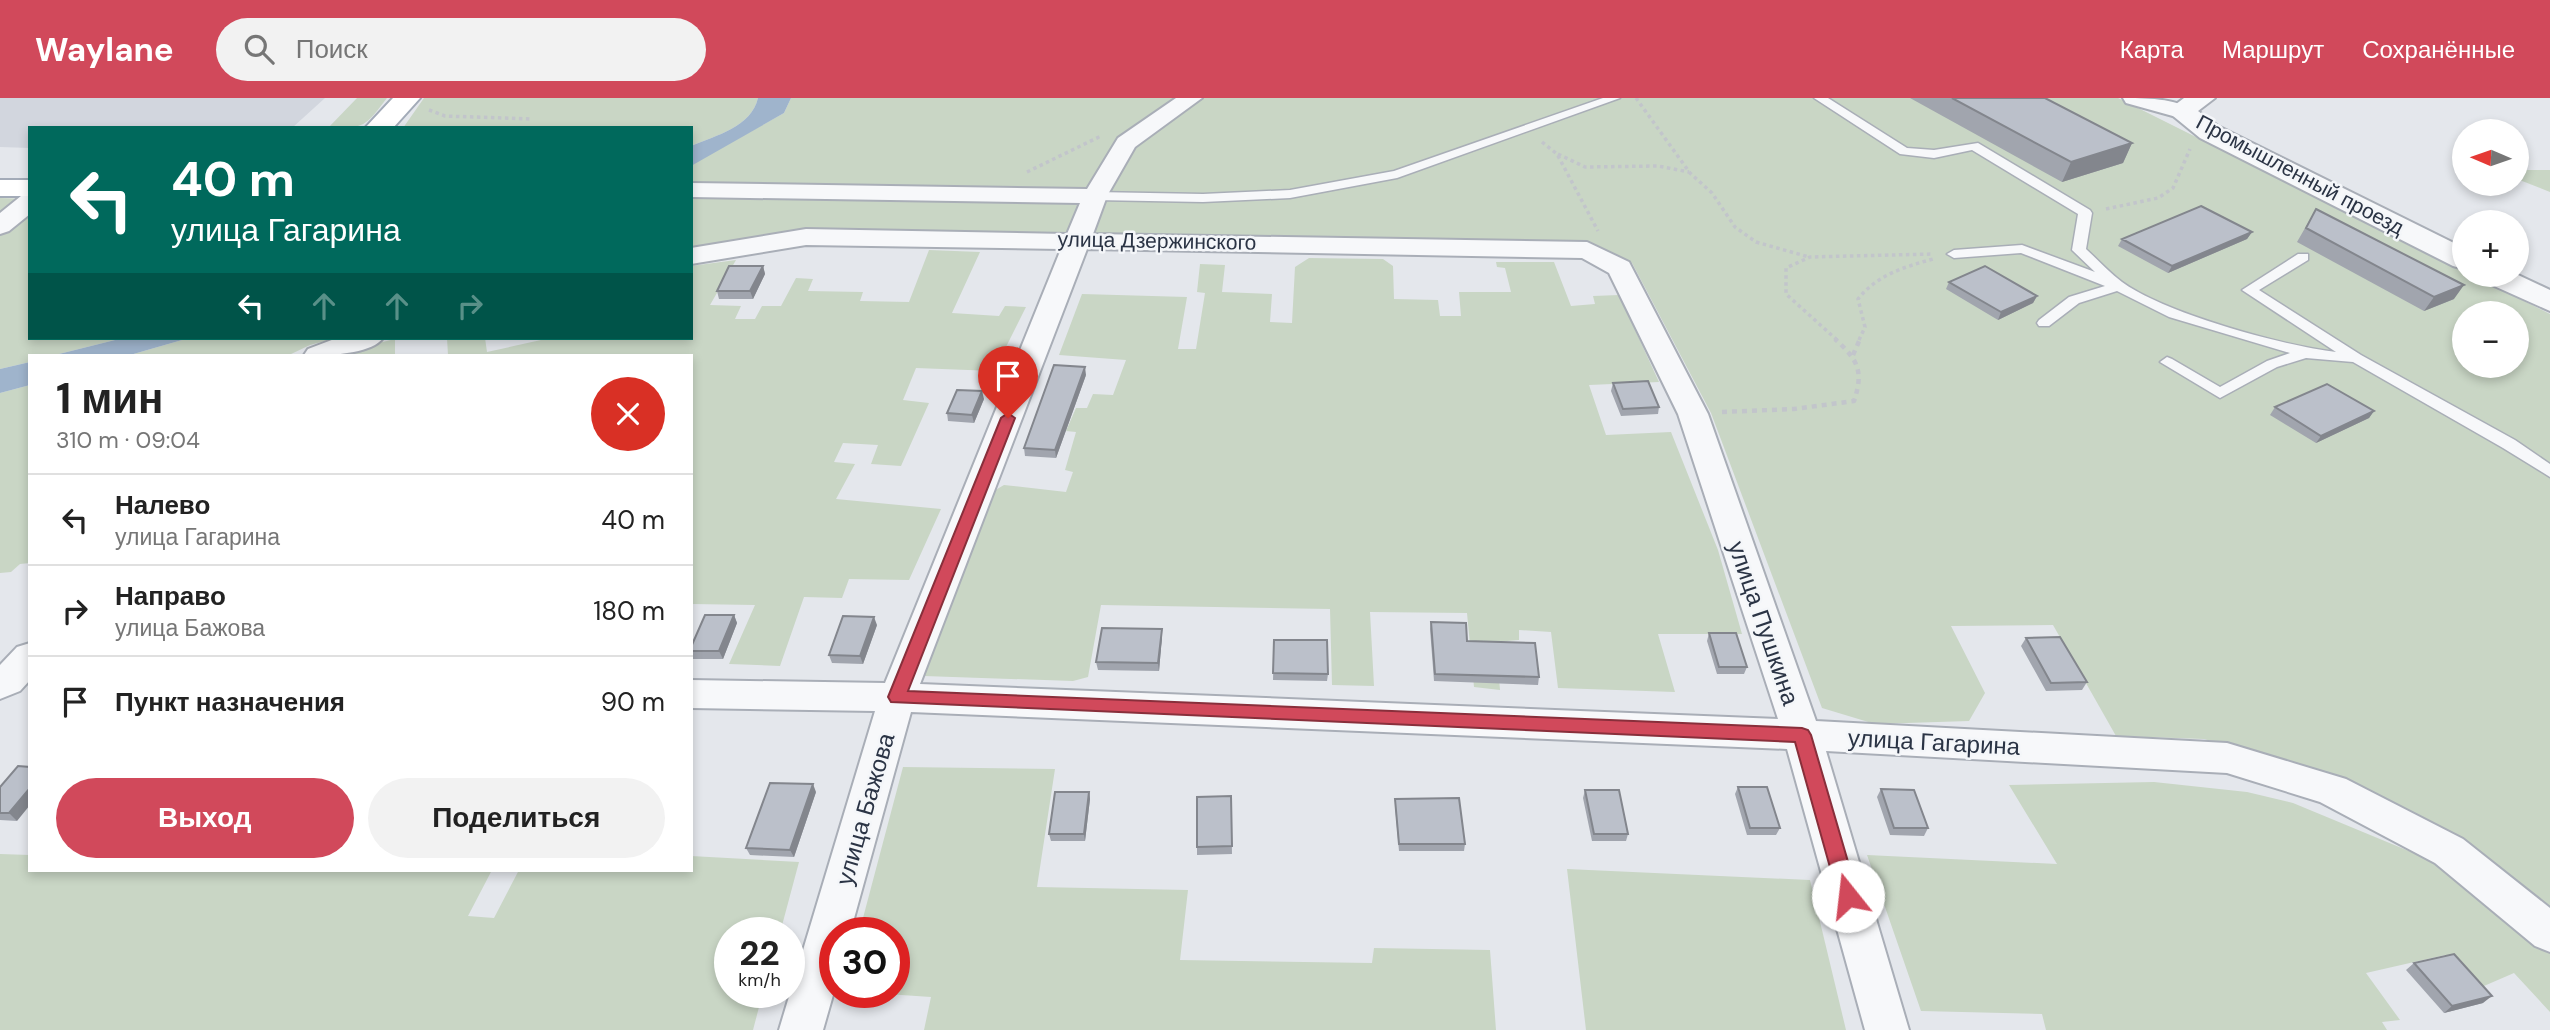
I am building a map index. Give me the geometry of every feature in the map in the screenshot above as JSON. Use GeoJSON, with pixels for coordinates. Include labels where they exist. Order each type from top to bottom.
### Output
{"type":"FeatureCollection","features":[{"type":"Feature","properties":{"kind":"main road"},"geometry":{"type":"LineString","coordinates":[[380,126],[407,98]]}},
{"type":"Feature","properties":{"kind":"main road"},"geometry":{"type":"LineString","coordinates":[[0,188],[28,188]]}},
{"type":"Feature","properties":{"kind":"street","name":"улица Бажова"},"geometry":{"type":"LineString","coordinates":[[801,1030],[897,697],[1095,196],[1126,143],[1191,98]]}},
{"type":"Feature","properties":{"kind":"street","name":"Промышленный проезд"},"geometry":{"type":"LineString","coordinates":[[2134,98],[2191,105],[2209,132],[2452,254]]}},
{"type":"Feature","properties":{"kind":"street"},"geometry":{"type":"LineString","coordinates":[[696,190],[1095,196]]}},
{"type":"Feature","properties":{"kind":"street"},"geometry":{"type":"LineString","coordinates":[[0,226],[28,203]]}},
{"type":"Feature","properties":{"kind":"street","name":"улица Дзержинского"},"geometry":{"type":"LineString","coordinates":[[693,256],[806,237],[1079,239],[1587,250],[1620,268]]}},
{"type":"Feature","properties":{"kind":"street","name":"улица Пушкина"},"geometry":{"type":"LineString","coordinates":[[1620,268],[1693,414],[1802,735],[1887,1030]]}},
{"type":"Feature","properties":{"kind":"street"},"geometry":{"type":"LineString","coordinates":[[2519,287],[2550,302]]}},
{"type":"Feature","properties":{"kind":"street"},"geometry":{"type":"LineString","coordinates":[[320,354],[361,340]]}},
{"type":"Feature","properties":{"kind":"street","name":"улица Гагарина"},"geometry":{"type":"LineString","coordinates":[[693,694],[897,697],[1802,735],[2227,758],[2332,790],[2449,852],[2550,933]]}},
{"type":"Feature","properties":{"kind":"lane"},"geometry":{"type":"LineString","coordinates":[[1095,196],[1203,198],[1290,194],[1397,174],[1614,98]]}},
{"type":"Feature","properties":{"kind":"lane"},"geometry":{"type":"LineString","coordinates":[[1820,98],[1904,151],[1934,154],[1974,146],[2085,214],[2079,250],[2118,286]]}},
{"type":"Feature","properties":{"kind":"lane"},"geometry":{"type":"LineString","coordinates":[[1954,254],[2022,249],[2118,286],[2174,314],[2305,353],[2356,358]]}},
{"type":"Feature","properties":{"kind":"lane"},"geometry":{"type":"LineString","coordinates":[[2303,257],[2249,290],[2356,358],[2509,444],[2550,472]]}},
{"type":"Feature","properties":{"kind":"lane"},"geometry":{"type":"LineString","coordinates":[[2044,323],[2074,300],[2118,286]]}},
{"type":"Feature","properties":{"kind":"lane"},"geometry":{"type":"LineString","coordinates":[[2166,362],[2220,393],[2272,364],[2305,353]]}},
{"type":"Feature","properties":{"kind":"path"},"geometry":{"type":"LineString","coordinates":[[1636,98],[1690,173],[1712,193],[1735,227],[1756,243],[1810,257],[1954,254]]}},
{"type":"Feature","properties":{"kind":"path"},"geometry":{"type":"LineString","coordinates":[[445,116],[532,119]]}},
{"type":"Feature","properties":{"kind":"path"},"geometry":{"type":"LineString","coordinates":[[1527,130],[1557,153],[1585,167],[1658,166],[1690,173]]}},
{"type":"Feature","properties":{"kind":"path"},"geometry":{"type":"LineString","coordinates":[[2085,214],[2158,198],[2172,188],[2187,153],[2199,138],[2209,132]]}},
{"type":"Feature","properties":{"kind":"path"},"geometry":{"type":"LineString","coordinates":[[1557,153],[1620,268]]}},
{"type":"Feature","properties":{"kind":"path"},"geometry":{"type":"LineString","coordinates":[[1853,355],[1865,327],[1858,299],[1867,286],[1908,265],[1954,254]]}},
{"type":"Feature","properties":{"kind":"path"},"geometry":{"type":"LineString","coordinates":[[1693,414],[1794,409],[1854,401],[1861,380],[1853,355],[1786,294],[1786,268],[1810,257]]}},
{"type":"Feature","properties":{"kind":"shaded area"},"geometry":{"type":"Polygon","coordinates":[[[0,98],[325,98],[294,126],[28,126],[28,148],[0,147],[0,98]]]}},
{"type":"Feature","properties":{"kind":"green space"},"geometry":{"type":"Polygon","coordinates":[[[357,98],[387,98],[363,124],[330,126],[357,98]]]}},
{"type":"Feature","properties":{"kind":"green space"},"geometry":{"type":"Polygon","coordinates":[[[424,98],[758,98],[754,108],[741,123],[693,145],[693,126],[404,126],[424,98]]]}},
{"type":"Feature","properties":{"kind":"green space"},"geometry":{"type":"Polygon","coordinates":[[[791,98],[2118,98],[2452,265],[2452,287],[2496,287],[2524,301],[2452,301],[2452,378],[2529,378],[2529,304],[2550,314],[2550,916],[2459,842],[2319,770],[2204,739],[2116,736],[2053,625],[1951,626],[1985,693],[1969,721],[1875,724],[1822,708],[1711,413],[1632,263],[1583,242],[807,229],[693,250],[693,163],[784,113],[791,98]]]}},
{"type":"Feature","properties":{"kind":"green space"},"geometry":{"type":"Polygon","coordinates":[[[2529,170],[2550,170],[2550,192],[2529,184],[2529,170]]]}},
{"type":"Feature","properties":{"kind":"green space"},"geometry":{"type":"Polygon","coordinates":[[[0,198],[28,199],[28,340],[115,340],[59,354],[28,354],[28,362],[0,369],[0,198]]]}},
{"type":"Feature","properties":{"kind":"green space"},"geometry":{"type":"Polygon","coordinates":[[[929,250],[980,252],[952,313],[999,316],[1005,306],[1026,307],[994,371],[916,368],[903,400],[929,403],[901,466],[871,464],[878,445],[843,443],[834,462],[855,464],[836,499],[941,509],[909,580],[849,579],[842,598],[804,597],[780,666],[729,664],[755,605],[693,604],[693,354],[448,354],[447,340],[485,340],[487,352],[541,340],[693,340],[693,266],[736,260],[710,305],[741,306],[735,319],[755,319],[762,306],[781,306],[796,278],[813,279],[808,291],[863,292],[860,301],[909,302],[929,250]]]}},
{"type":"Feature","properties":{"kind":"green space"},"geometry":{"type":"Polygon","coordinates":[[[1309,258],[1383,259],[1393,266],[1394,299],[1438,300],[1440,316],[1461,316],[1459,292],[1511,292],[1505,268],[1497,267],[1496,262],[1554,262],[1571,306],[1595,304],[1593,296],[1619,295],[1659,382],[1589,385],[1606,435],[1671,432],[1718,550],[1742,634],[1658,634],[1675,692],[1558,688],[1551,632],[1519,630],[1519,640],[1496,642],[1500,690],[1474,687],[1467,613],[1370,612],[1374,686],[1332,685],[1330,609],[1101,605],[1088,677],[1073,681],[924,676],[992,492],[1004,485],[1066,492],[1073,472],[1065,470],[1076,432],[1066,431],[1076,408],[1087,408],[1093,394],[1113,395],[1126,360],[1059,355],[1082,294],[1187,297],[1178,349],[1196,349],[1205,293],[1197,292],[1200,264],[1225,265],[1222,292],[1272,294],[1270,322],[1292,323],[1295,267],[1309,258]]]}},
{"type":"Feature","properties":{"kind":"green space"},"geometry":{"type":"Polygon","coordinates":[[[182,340],[329,340],[291,354],[133,354],[182,340]]]}},
{"type":"Feature","properties":{"kind":"green space"},"geometry":{"type":"Polygon","coordinates":[[[395,340],[395,354],[338,354],[395,340]]]}},
{"type":"Feature","properties":{"kind":"green space"},"geometry":{"type":"Polygon","coordinates":[[[28,386],[28,563],[20,564],[11,572],[0,573],[0,393],[28,386]]]}},
{"type":"Feature","properties":{"kind":"green space"},"geometry":{"type":"Polygon","coordinates":[[[903,767],[1055,769],[1037,887],[1188,890],[1180,960],[1372,963],[1374,948],[1490,950],[1496,1030],[924,1030],[931,997],[910,996],[910,917],[863,917],[903,767]]]}},
{"type":"Feature","properties":{"kind":"green space"},"geometry":{"type":"Polygon","coordinates":[[[2154,782],[2247,792],[2293,803],[2445,866],[2550,952],[2550,1012],[2514,973],[2477,989],[2445,955],[2366,973],[2400,1020],[2382,1022],[2387,1030],[2046,1030],[2042,1014],[1921,1011],[1867,855],[2057,864],[2009,785],[2154,782]]]}},
{"type":"Feature","properties":{"kind":"green space"},"geometry":{"type":"Polygon","coordinates":[[[0,854],[28,855],[28,872],[491,872],[468,916],[494,918],[518,872],[693,872],[693,856],[799,862],[784,917],[714,917],[714,1008],[759,1008],[753,1030],[0,1030],[0,854]]]}},
{"type":"Feature","properties":{"kind":"green space"},"geometry":{"type":"Polygon","coordinates":[[[1567,869],[1810,880],[1846,1030],[1586,1030],[1567,869]]]}},
{"type":"Feature","properties":{"kind":"water"},"geometry":{"type":"Polygon","coordinates":[[[758,98],[791,98],[784,113],[693,165],[693,145],[732,129],[754,108],[758,98]]]}},
{"type":"Feature","properties":{"kind":"water"},"geometry":{"type":"Polygon","coordinates":[[[115,340],[182,340],[133,354],[59,354],[115,340]]]}},
{"type":"Feature","properties":{"kind":"water"},"geometry":{"type":"Polygon","coordinates":[[[28,362],[28,386],[0,393],[0,369],[28,362]]]}},
{"type":"Feature","properties":{"kind":"building"},"geometry":{"type":"Polygon","coordinates":[[[1952,98],[2045,98],[2132,143],[2071,162],[1952,98]]]}},
{"type":"Feature","properties":{"kind":"building"},"geometry":{"type":"Polygon","coordinates":[[[2201,206],[2252,232],[2172,266],[2122,239],[2201,206]]]}},
{"type":"Feature","properties":{"kind":"building"},"geometry":{"type":"Polygon","coordinates":[[[2316,209],[2452,279],[2452,287],[2459,287],[2434,297],[2306,228],[2316,209]]]}},
{"type":"Feature","properties":{"kind":"building"},"geometry":{"type":"Polygon","coordinates":[[[729,266],[763,266],[750,291],[717,291],[729,266]]]}},
{"type":"Feature","properties":{"kind":"building"},"geometry":{"type":"Polygon","coordinates":[[[1985,266],[2037,296],[2001,312],[1949,282],[1985,266]]]}},
{"type":"Feature","properties":{"kind":"building"},"geometry":{"type":"Polygon","coordinates":[[[1054,365],[1085,367],[1055,450],[1024,448],[1054,365]]]}},
{"type":"Feature","properties":{"kind":"building"},"geometry":{"type":"Polygon","coordinates":[[[1648,381],[1659,407],[1623,409],[1613,383],[1648,381]]]}},
{"type":"Feature","properties":{"kind":"building"},"geometry":{"type":"Polygon","coordinates":[[[2327,384],[2374,411],[2321,436],[2275,407],[2327,384]]]}},
{"type":"Feature","properties":{"kind":"building"},"geometry":{"type":"Polygon","coordinates":[[[957,390],[982,391],[972,415],[947,413],[957,390]]]}},
{"type":"Feature","properties":{"kind":"building"},"geometry":{"type":"Polygon","coordinates":[[[705,615],[734,615],[719,651],[693,651],[693,642],[705,615]]]}},
{"type":"Feature","properties":{"kind":"building"},"geometry":{"type":"Polygon","coordinates":[[[843,616],[874,617],[860,656],[829,655],[843,616]]]}},
{"type":"Feature","properties":{"kind":"building"},"geometry":{"type":"Polygon","coordinates":[[[1431,622],[1466,623],[1467,641],[1535,643],[1539,677],[1435,674],[1431,622]]]}},
{"type":"Feature","properties":{"kind":"building"},"geometry":{"type":"Polygon","coordinates":[[[1102,628],[1162,629],[1158,663],[1096,662],[1102,628]]]}},
{"type":"Feature","properties":{"kind":"building"},"geometry":{"type":"Polygon","coordinates":[[[1709,633],[1736,633],[1747,667],[1719,667],[1709,633]]]}},
{"type":"Feature","properties":{"kind":"building"},"geometry":{"type":"Polygon","coordinates":[[[2060,637],[2087,682],[2051,683],[2026,638],[2060,637]]]}},
{"type":"Feature","properties":{"kind":"building"},"geometry":{"type":"Polygon","coordinates":[[[1274,640],[1327,640],[1328,674],[1273,673],[1274,640]]]}},
{"type":"Feature","properties":{"kind":"building"},"geometry":{"type":"Polygon","coordinates":[[[18,766],[28,767],[28,790],[9,813],[0,813],[0,787],[18,766]]]}},
{"type":"Feature","properties":{"kind":"building"},"geometry":{"type":"Polygon","coordinates":[[[770,783],[813,784],[790,850],[746,848],[770,783]]]}},
{"type":"Feature","properties":{"kind":"building"},"geometry":{"type":"Polygon","coordinates":[[[1738,787],[1767,787],[1780,828],[1750,828],[1738,787]]]}},
{"type":"Feature","properties":{"kind":"building"},"geometry":{"type":"Polygon","coordinates":[[[1881,789],[1914,790],[1928,828],[1894,828],[1881,789]]]}},
{"type":"Feature","properties":{"kind":"building"},"geometry":{"type":"Polygon","coordinates":[[[1585,790],[1619,790],[1628,834],[1594,834],[1585,790]]]}},
{"type":"Feature","properties":{"kind":"building"},"geometry":{"type":"Polygon","coordinates":[[[1055,792],[1089,792],[1084,834],[1049,834],[1055,792]]]}},
{"type":"Feature","properties":{"kind":"building"},"geometry":{"type":"Polygon","coordinates":[[[1231,796],[1232,846],[1197,847],[1197,797],[1231,796]]]}},
{"type":"Feature","properties":{"kind":"building"},"geometry":{"type":"Polygon","coordinates":[[[1459,798],[1465,844],[1399,844],[1395,799],[1459,798]]]}},
{"type":"Feature","properties":{"kind":"building"},"geometry":{"type":"Polygon","coordinates":[[[2454,954],[2492,996],[2452,1006],[2414,963],[2454,954]]]}},
{"type":"Feature","properties":{"kind":"route"},"geometry":{"type":"LineString","coordinates":[[1008,418],[897,697],[1802,735],[1848,896]]}}]}
